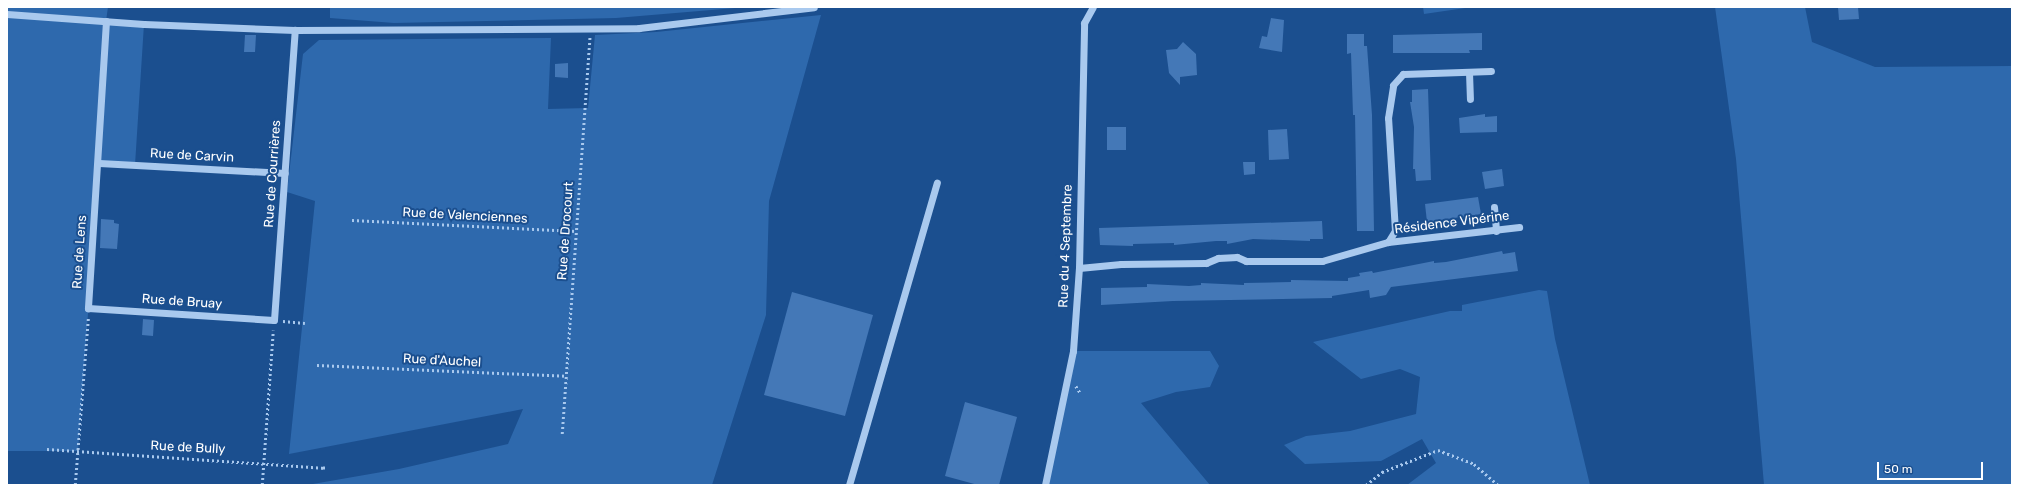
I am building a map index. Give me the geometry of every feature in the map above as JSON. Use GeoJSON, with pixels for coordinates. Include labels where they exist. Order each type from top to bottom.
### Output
{"type":"FeatureCollection","features":[{"type":"Feature","properties":{"kind":"street"},"geometry":{"type":"LineString","coordinates":[[7,14],[106,21],[295,30],[592,29],[639,28],[814,7]]}},
{"type":"Feature","properties":{"kind":"street","name":"Rue du 4 Septembre"},"geometry":{"type":"LineString","coordinates":[[1046,485],[1073,351],[1079,268],[1084,23],[1094,7]]}},
{"type":"Feature","properties":{"kind":"street","name":"Rue de Lens"},"geometry":{"type":"LineString","coordinates":[[88,308],[99,163],[106,21]]}},
{"type":"Feature","properties":{"kind":"street","name":"Rue de Courrières"},"geometry":{"type":"LineString","coordinates":[[274,320],[295,30]]}},
{"type":"Feature","properties":{"kind":"street","name":"Résidence Vipérine"},"geometry":{"type":"LineString","coordinates":[[1388,242],[1395,231],[1388,118],[1393,85],[1403,74],[1491,71]]}},
{"type":"Feature","properties":{"kind":"street"},"geometry":{"type":"LineString","coordinates":[[1469,72],[1470,99]]}},
{"type":"Feature","properties":{"kind":"street","name":"Rue de Carvin"},"geometry":{"type":"LineString","coordinates":[[99,163],[285,173]]}},
{"type":"Feature","properties":{"kind":"street"},"geometry":{"type":"LineString","coordinates":[[849,485],[937,183]]}},
{"type":"Feature","properties":{"kind":"street"},"geometry":{"type":"LineString","coordinates":[[1494,207],[1496,231]]}},
{"type":"Feature","properties":{"kind":"street","name":"Résidence Vipérine"},"geometry":{"type":"LineString","coordinates":[[1079,268],[1121,264],[1206,263],[1218,258],[1237,257],[1246,261],[1322,262],[1388,242],[1496,231],[1519,227]]}},
{"type":"Feature","properties":{"kind":"street","name":"Rue de Bruay"},"geometry":{"type":"LineString","coordinates":[[88,308],[274,320]]}},
{"type":"Feature","properties":{"kind":"path","name":"Rue de Drocourt"},"geometry":{"type":"LineString","coordinates":[[562,434],[577,231],[587,60],[592,29]]}},
{"type":"Feature","properties":{"kind":"path","name":"Rue de Valenciennes"},"geometry":{"type":"LineString","coordinates":[[352,220],[577,231]]}},
{"type":"Feature","properties":{"kind":"path","name":"Rue de Lens"},"geometry":{"type":"LineString","coordinates":[[75,485],[88,308]]}},
{"type":"Feature","properties":{"kind":"path"},"geometry":{"type":"LineString","coordinates":[[262,485],[274,320],[304,323]]}},
{"type":"Feature","properties":{"kind":"path","name":"Rue d'Auchel"},"geometry":{"type":"LineString","coordinates":[[317,365],[566,376]]}},
{"type":"Feature","properties":{"kind":"path","name":"Rue de Bully"},"geometry":{"type":"LineString","coordinates":[[47,449],[264,462],[325,468],[322,468]]}},
{"type":"Feature","properties":{"kind":"path"},"geometry":{"type":"LineString","coordinates":[[1366,485],[1382,472],[1438,450],[1474,464],[1498,485]]}},
{"type":"Feature","properties":{"kind":"shaded area"},"geometry":{"type":"Polygon","coordinates":[[[7,7],[108,7],[106,21],[144,24],[135,165],[99,163],[78,451],[7,451],[7,7]]]}},
{"type":"Feature","properties":{"kind":"shaded area"},"geometry":{"type":"Polygon","coordinates":[[[330,7],[747,7],[616,18],[394,23],[330,18],[330,7]]]}},
{"type":"Feature","properties":{"kind":"shaded area"},"geometry":{"type":"Polygon","coordinates":[[[1423,7],[1472,7],[1424,14],[1423,7]]]}},
{"type":"Feature","properties":{"kind":"shaded area"},"geometry":{"type":"Polygon","coordinates":[[[1715,7],[1805,7],[1812,42],[1875,67],[2012,66],[2012,485],[1764,485],[1736,159],[1715,7]]]}},
{"type":"Feature","properties":{"kind":"shaded area"},"geometry":{"type":"Polygon","coordinates":[[[821,15],[769,201],[766,315],[712,485],[307,485],[399,469],[508,444],[523,409],[289,454],[315,201],[287,192],[303,54],[319,40],[551,38],[548,109],[588,108],[595,35],[656,32],[821,15]]]}},
{"type":"Feature","properties":{"kind":"shaded area"},"geometry":{"type":"Polygon","coordinates":[[[1539,290],[1547,291],[1555,339],[1590,485],[1407,485],[1436,463],[1422,439],[1381,461],[1305,464],[1284,445],[1306,436],[1350,431],[1416,414],[1420,377],[1400,369],[1361,379],[1313,342],[1450,311],[1462,311],[1462,305],[1539,290]]]}},
{"type":"Feature","properties":{"kind":"shaded area"},"geometry":{"type":"Polygon","coordinates":[[[1073,351],[1210,351],[1219,366],[1210,387],[1176,392],[1141,403],[1210,485],[1045,485],[1073,351]]]}},
{"type":"Feature","properties":{"kind":"building"},"geometry":{"type":"Polygon","coordinates":[[[1838,7],[1858,7],[1859,19],[1839,20],[1838,7]]]}},
{"type":"Feature","properties":{"kind":"building"},"geometry":{"type":"Polygon","coordinates":[[[1271,18],[1284,20],[1282,52],[1259,48],[1262,36],[1267,37],[1271,18]]]}},
{"type":"Feature","properties":{"kind":"building"},"geometry":{"type":"Polygon","coordinates":[[[1482,33],[1482,50],[1469,50],[1470,53],[1393,53],[1393,35],[1482,33]]]}},
{"type":"Feature","properties":{"kind":"building"},"geometry":{"type":"Polygon","coordinates":[[[1347,34],[1364,34],[1364,46],[1367,46],[1372,115],[1374,231],[1357,231],[1355,115],[1353,115],[1351,53],[1347,54],[1347,34]]]}},
{"type":"Feature","properties":{"kind":"building"},"geometry":{"type":"Polygon","coordinates":[[[245,35],[256,35],[255,52],[244,52],[245,35]]]}},
{"type":"Feature","properties":{"kind":"building"},"geometry":{"type":"Polygon","coordinates":[[[1183,42],[1196,54],[1197,75],[1180,77],[1180,85],[1169,73],[1166,50],[1177,49],[1183,42]]]}},
{"type":"Feature","properties":{"kind":"building"},"geometry":{"type":"Polygon","coordinates":[[[568,63],[568,78],[555,77],[555,64],[568,63]]]}},
{"type":"Feature","properties":{"kind":"building"},"geometry":{"type":"Polygon","coordinates":[[[1428,89],[1431,180],[1416,181],[1415,169],[1413,169],[1414,127],[1410,102],[1412,102],[1412,90],[1428,89]]]}},
{"type":"Feature","properties":{"kind":"building"},"geometry":{"type":"Polygon","coordinates":[[[1485,114],[1485,117],[1497,116],[1497,132],[1460,133],[1459,118],[1485,114]]]}},
{"type":"Feature","properties":{"kind":"building"},"geometry":{"type":"Polygon","coordinates":[[[1107,127],[1126,127],[1126,150],[1107,150],[1107,127]]]}},
{"type":"Feature","properties":{"kind":"building"},"geometry":{"type":"Polygon","coordinates":[[[1287,129],[1289,159],[1269,160],[1268,130],[1287,129]]]}},
{"type":"Feature","properties":{"kind":"building"},"geometry":{"type":"Polygon","coordinates":[[[1243,162],[1255,162],[1255,174],[1244,175],[1243,162]]]}},
{"type":"Feature","properties":{"kind":"building"},"geometry":{"type":"Polygon","coordinates":[[[1502,169],[1504,186],[1485,189],[1482,172],[1502,169]]]}},
{"type":"Feature","properties":{"kind":"building"},"geometry":{"type":"Polygon","coordinates":[[[1478,197],[1481,214],[1427,222],[1425,204],[1478,197]]]}},
{"type":"Feature","properties":{"kind":"building"},"geometry":{"type":"Polygon","coordinates":[[[101,219],[114,220],[114,223],[119,224],[117,249],[100,248],[101,219]]]}},
{"type":"Feature","properties":{"kind":"building"},"geometry":{"type":"Polygon","coordinates":[[[1322,221],[1323,239],[1310,239],[1310,241],[1253,239],[1227,244],[1227,241],[1216,241],[1174,245],[1174,243],[1133,244],[1133,246],[1100,245],[1099,228],[1322,221]]]}},
{"type":"Feature","properties":{"kind":"building"},"geometry":{"type":"Polygon","coordinates":[[[1502,251],[1503,254],[1515,252],[1518,271],[1391,287],[1386,295],[1370,298],[1369,290],[1332,296],[1332,298],[1173,301],[1101,305],[1101,288],[1147,287],[1147,284],[1189,286],[1201,285],[1201,283],[1244,285],[1244,283],[1291,282],[1291,280],[1348,281],[1348,278],[1360,276],[1359,273],[1372,271],[1373,273],[1434,261],[1434,263],[1446,262],[1502,251]]]}},
{"type":"Feature","properties":{"kind":"building"},"geometry":{"type":"Polygon","coordinates":[[[792,292],[873,315],[845,416],[764,395],[792,292]]]}},
{"type":"Feature","properties":{"kind":"building"},"geometry":{"type":"Polygon","coordinates":[[[143,319],[154,320],[153,336],[142,335],[143,319]]]}},
{"type":"Feature","properties":{"kind":"building"},"geometry":{"type":"Polygon","coordinates":[[[965,402],[1017,417],[999,485],[978,485],[945,476],[965,402]]]}}]}
